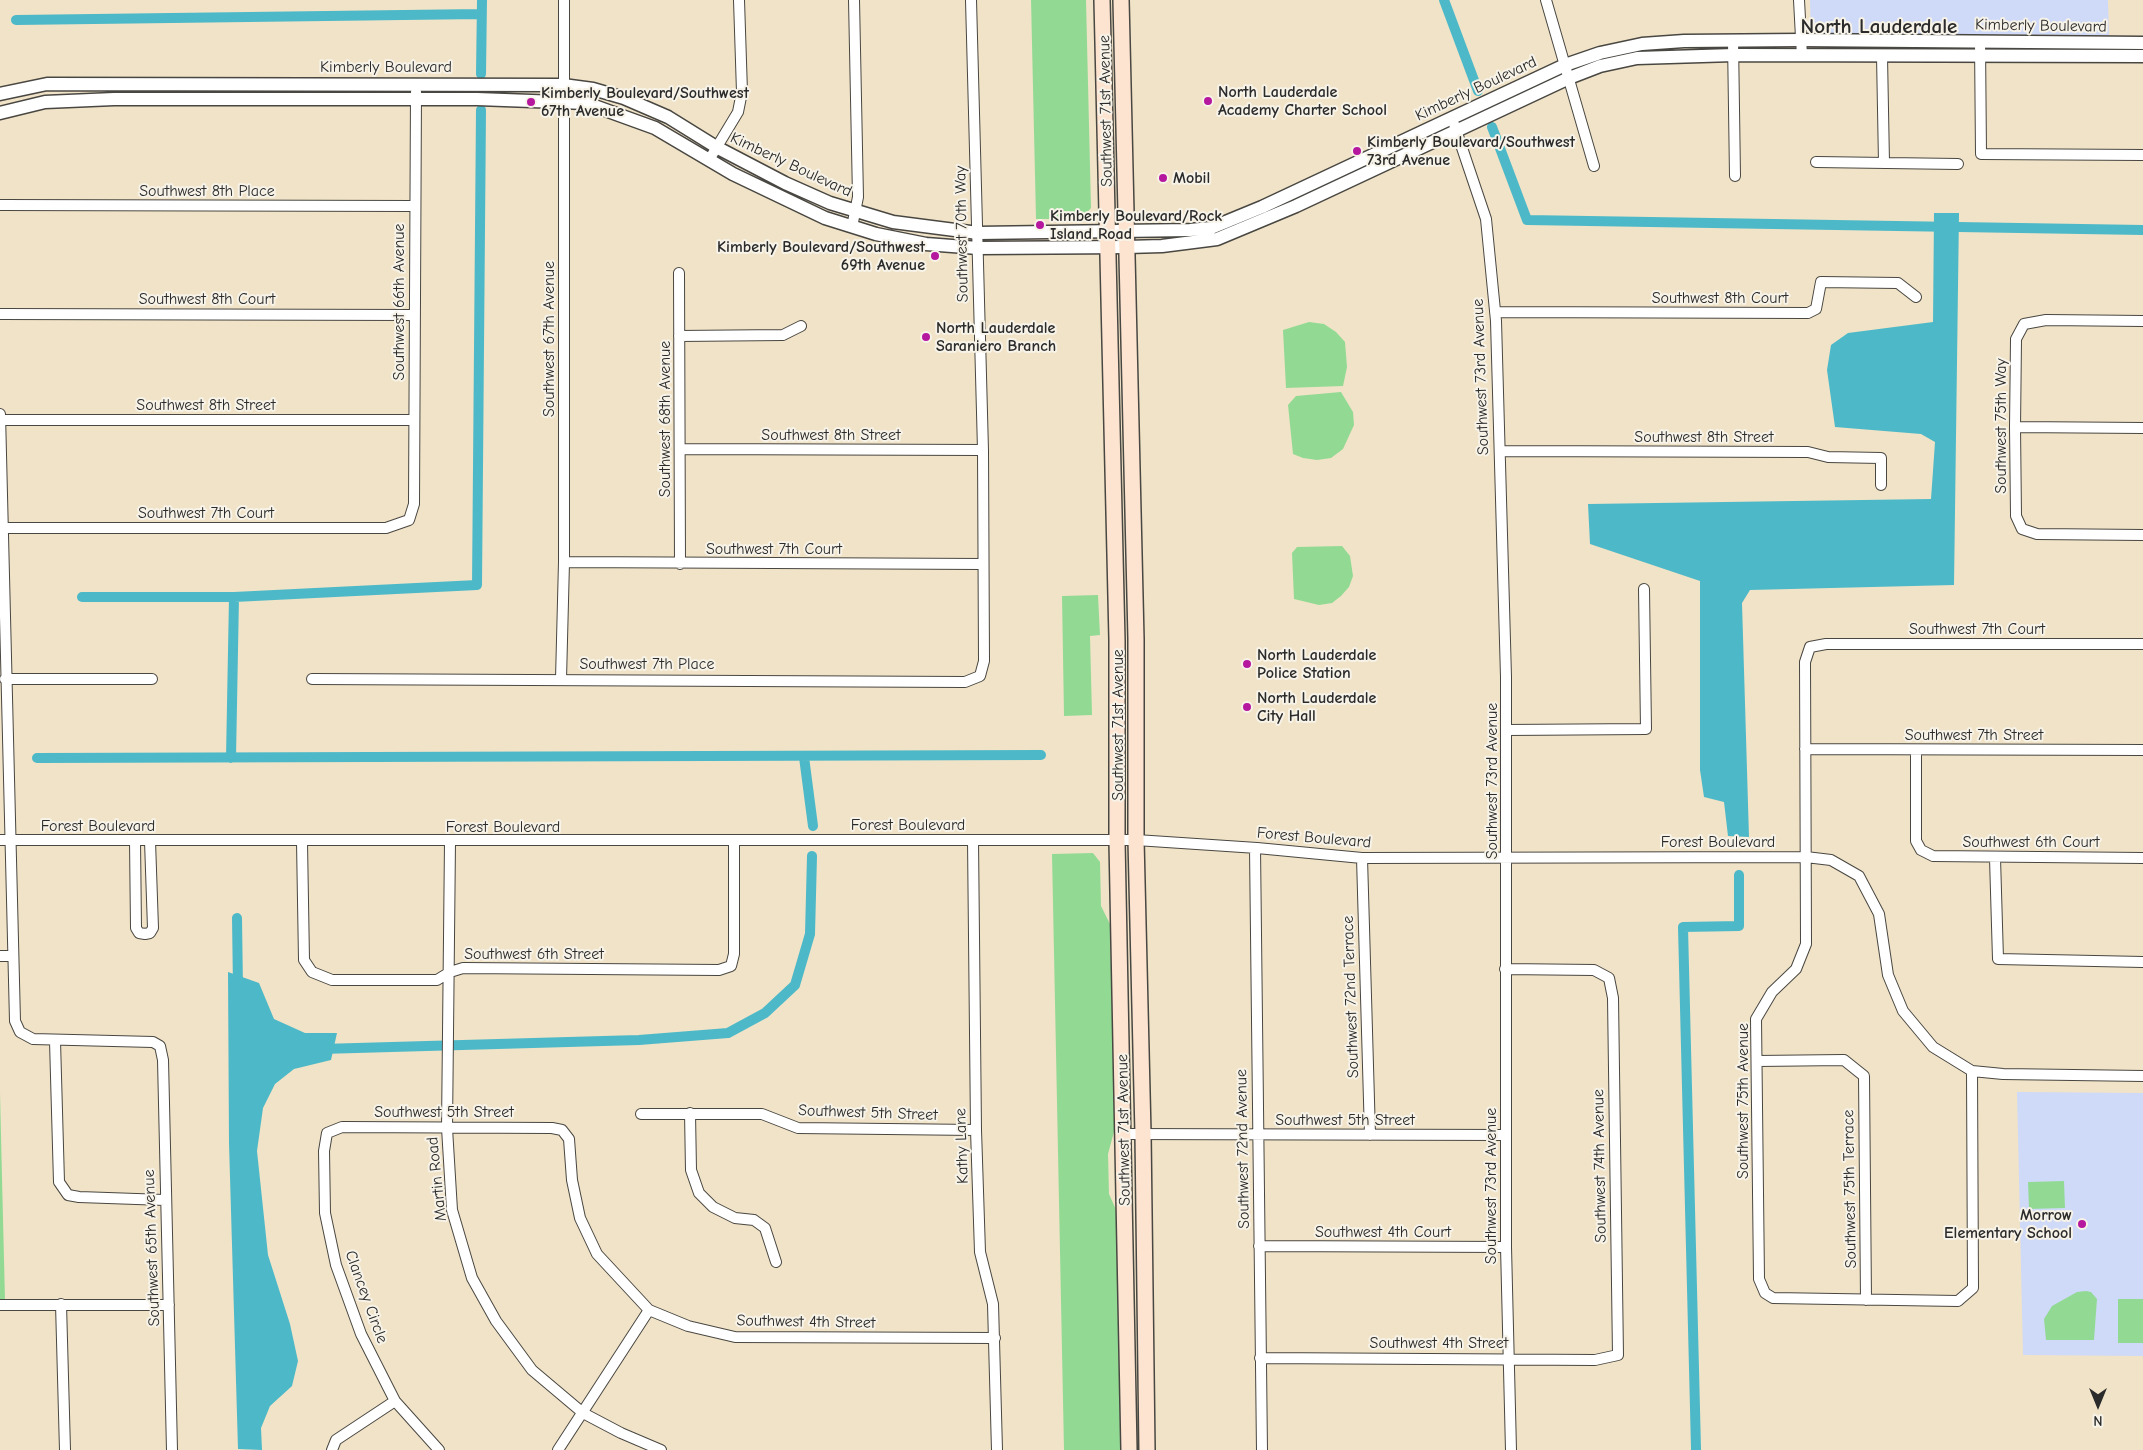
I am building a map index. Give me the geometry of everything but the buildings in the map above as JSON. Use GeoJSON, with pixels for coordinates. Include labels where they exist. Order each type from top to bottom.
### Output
{"type":"FeatureCollection","features":[{"type":"Feature","properties":{"kind":"main road","name":"Southwest 71st Avenue"},"geometry":{"type":"LineString","coordinates":[[1102,0],[1117,640],[1117,841],[1129,1450]]}},
{"type":"Feature","properties":{"kind":"main road","name":"Southwest 71st Avenue"},"geometry":{"type":"LineString","coordinates":[[1121,0],[1136,639],[1136,840],[1143,1134],[1147,1450]]}},
{"type":"Feature","properties":{"kind":"street","name":"Southwest 67th Avenue"},"geometry":{"type":"LineString","coordinates":[[561,679],[564,562],[564,0]]}},
{"type":"Feature","properties":{"kind":"street"},"geometry":{"type":"LineString","coordinates":[[709,160],[738,112],[742,92],[740,0]]}},
{"type":"Feature","properties":{"kind":"street"},"geometry":{"type":"LineString","coordinates":[[852,227],[858,197],[854,0]]}},
{"type":"Feature","properties":{"kind":"street","name":"Southwest 70th Way"},"geometry":{"type":"LineString","coordinates":[[971,0],[983,450],[984,661],[980,676]]}},
{"type":"Feature","properties":{"kind":"street"},"geometry":{"type":"LineString","coordinates":[[1546,0],[1594,166]]}},
{"type":"Feature","properties":{"kind":"street"},"geometry":{"type":"LineString","coordinates":[[1799,0],[1802,56]]}},
{"type":"Feature","properties":{"kind":"street","name":"Kimberly Boulevard"},"geometry":{"type":"LineString","coordinates":[[0,94],[46,84],[415,83],[563,85],[624,98],[668,117],[718,148],[785,183],[855,212],[893,222],[978,233],[1107,240],[1127,247],[1162,246],[1217,239],[1296,206],[1565,65],[1600,52],[1642,44],[1733,41],[2143,43]]}},
{"type":"Feature","properties":{"kind":"street"},"geometry":{"type":"LineString","coordinates":[[1733,41],[1735,176]]}},
{"type":"Feature","properties":{"kind":"street"},"geometry":{"type":"LineString","coordinates":[[1980,42],[1981,154],[2143,155]]}},
{"type":"Feature","properties":{"kind":"street"},"geometry":{"type":"LineString","coordinates":[[2025,57],[2036,52],[2082,51],[2095,43]]}},
{"type":"Feature","properties":{"kind":"street","name":"Kimberly Boulevard"},"geometry":{"type":"LineString","coordinates":[[0,112],[45,102],[114,99],[416,99],[586,103],[654,128],[779,197],[825,218],[852,227],[926,244],[978,248],[1107,240],[1126,232],[1211,228],[1454,124],[1569,78],[1600,66],[1637,58],[1734,55],[2143,56]]}},
{"type":"Feature","properties":{"kind":"street"},"geometry":{"type":"LineString","coordinates":[[1882,56],[1884,163]]}},
{"type":"Feature","properties":{"kind":"street","name":"Southwest 66th Avenue"},"geometry":{"type":"LineString","coordinates":[[409,520],[414,504],[415,83]]}},
{"type":"Feature","properties":{"kind":"street"},"geometry":{"type":"LineString","coordinates":[[188,84],[188,100]]}},
{"type":"Feature","properties":{"kind":"street","name":"Southwest 73rd Avenue"},"geometry":{"type":"LineString","coordinates":[[1454,124],[1486,219],[1495,312],[1506,730],[1506,1247],[1511,1450]]}},
{"type":"Feature","properties":{"kind":"street"},"geometry":{"type":"LineString","coordinates":[[1816,162],[1958,164]]}},
{"type":"Feature","properties":{"kind":"street","name":"Southwest 8th Place"},"geometry":{"type":"LineString","coordinates":[[0,205],[414,206]]}},
{"type":"Feature","properties":{"kind":"street","name":"Southwest 68th Avenue"},"geometry":{"type":"LineString","coordinates":[[679,273],[680,564]]}},
{"type":"Feature","properties":{"kind":"street","name":"Southwest 8th Court"},"geometry":{"type":"LineString","coordinates":[[1495,312],[1808,313],[1816,309],[1821,282],[1898,283],[1916,297]]}},
{"type":"Feature","properties":{"kind":"street","name":"Southwest 8th Court"},"geometry":{"type":"LineString","coordinates":[[0,314],[414,314]]}},
{"type":"Feature","properties":{"kind":"street","name":"Southwest 75th Way"},"geometry":{"type":"LineString","coordinates":[[2143,321],[2046,320],[2024,324],[2016,339],[2015,426],[2016,516],[2022,529],[2037,534],[2143,536]]}},
{"type":"Feature","properties":{"kind":"street"},"geometry":{"type":"LineString","coordinates":[[680,336],[783,335],[801,326]]}},
{"type":"Feature","properties":{"kind":"street"},"geometry":{"type":"LineString","coordinates":[[0,414],[5,679],[5,840],[15,1021],[20,1032],[34,1039],[55,1041],[58,1182],[68,1195],[165,1200]]}},
{"type":"Feature","properties":{"kind":"street","name":"Southwest 8th Street"},"geometry":{"type":"LineString","coordinates":[[0,420],[413,420]]}},
{"type":"Feature","properties":{"kind":"street"},"geometry":{"type":"LineString","coordinates":[[2015,426],[2143,428]]}},
{"type":"Feature","properties":{"kind":"street","name":"Southwest 8th Street"},"geometry":{"type":"LineString","coordinates":[[680,449],[983,450]]}},
{"type":"Feature","properties":{"kind":"street","name":"Southwest 8th Street"},"geometry":{"type":"LineString","coordinates":[[1500,451],[1808,452],[1828,457],[1881,458],[1881,485]]}},
{"type":"Feature","properties":{"kind":"street","name":"Southwest 7th Court"},"geometry":{"type":"LineString","coordinates":[[2,528],[386,528],[409,520]]}},
{"type":"Feature","properties":{"kind":"street","name":"Southwest 7th Court"},"geometry":{"type":"LineString","coordinates":[[564,562],[983,564]]}},
{"type":"Feature","properties":{"kind":"street"},"geometry":{"type":"LineString","coordinates":[[1506,730],[1646,729],[1644,588]]}},
{"type":"Feature","properties":{"kind":"street","name":"Southwest 7th Court"},"geometry":{"type":"LineString","coordinates":[[1810,647],[1826,644],[2143,644]]}},
{"type":"Feature","properties":{"kind":"street","name":"Southwest 75th Avenue"},"geometry":{"type":"LineString","coordinates":[[1810,647],[1805,662],[1806,944],[1796,969],[1772,992],[1756,1019],[1759,1279],[1765,1293],[1772,1298],[1866,1300]]}},
{"type":"Feature","properties":{"kind":"street","name":"Southwest 7th Place"},"geometry":{"type":"LineString","coordinates":[[312,680],[561,679],[965,682],[980,676]]}},
{"type":"Feature","properties":{"kind":"street"},"geometry":{"type":"LineString","coordinates":[[5,679],[152,679]]}},
{"type":"Feature","properties":{"kind":"street","name":"Southwest 7th Street"},"geometry":{"type":"LineString","coordinates":[[1804,749],[2143,750]]}},
{"type":"Feature","properties":{"kind":"street","name":"Southwest 6th Court"},"geometry":{"type":"LineString","coordinates":[[1916,750],[1916,841],[1921,850],[1933,856],[2143,858]]}},
{"type":"Feature","properties":{"kind":"street","name":"Forest Boulevard"},"geometry":{"type":"LineString","coordinates":[[5,840],[450,842],[1136,840],[1362,858],[1806,857]]}},
{"type":"Feature","properties":{"kind":"street"},"geometry":{"type":"LineString","coordinates":[[134,840],[136,928],[139,933],[145,934],[150,933],[153,928],[150,841]]}},
{"type":"Feature","properties":{"kind":"street","name":"Kathy Lane"},"geometry":{"type":"LineString","coordinates":[[973,840],[976,1130],[980,1252],[993,1304],[997,1450]]}},
{"type":"Feature","properties":{"kind":"street","name":"Southwest 6th Street"},"geometry":{"type":"LineString","coordinates":[[302,842],[304,960],[312,972],[332,980],[437,980],[450,972],[463,968],[719,970],[731,966],[734,954],[734,841]]}},
{"type":"Feature","properties":{"kind":"street","name":"Martin Road"},"geometry":{"type":"LineString","coordinates":[[450,842],[447,1128],[452,1210],[472,1278],[496,1321],[532,1370],[583,1414],[622,1434],[661,1450]]}},
{"type":"Feature","properties":{"kind":"street","name":"Southwest 72nd Avenue"},"geometry":{"type":"LineString","coordinates":[[1255,848],[1262,1450]]}},
{"type":"Feature","properties":{"kind":"street"},"geometry":{"type":"LineString","coordinates":[[1806,857],[1831,860],[1858,876],[1879,914],[1888,974],[1903,1011],[1933,1047],[1972,1071],[2003,1074],[2143,1076]]}},
{"type":"Feature","properties":{"kind":"street","name":"Southwest 72nd Terrace"},"geometry":{"type":"LineString","coordinates":[[1362,858],[1370,1135]]}},
{"type":"Feature","properties":{"kind":"street"},"geometry":{"type":"LineString","coordinates":[[1995,858],[1998,959],[2143,962]]}},
{"type":"Feature","properties":{"kind":"street"},"geometry":{"type":"LineString","coordinates":[[0,956],[12,956]]}},
{"type":"Feature","properties":{"kind":"street","name":"Southwest 74th Avenue"},"geometry":{"type":"LineString","coordinates":[[1505,969],[1594,970],[1609,978],[1613,1008],[1618,1355]]}},
{"type":"Feature","properties":{"kind":"street","name":"Southwest 65th Avenue"},"geometry":{"type":"LineString","coordinates":[[55,1041],[153,1042],[160,1046],[163,1060],[172,1450]]}},
{"type":"Feature","properties":{"kind":"street","name":"Southwest 75th Terrace"},"geometry":{"type":"LineString","coordinates":[[1757,1061],[1844,1060],[1864,1076],[1866,1300]]}},
{"type":"Feature","properties":{"kind":"street"},"geometry":{"type":"LineString","coordinates":[[1866,1300],[1958,1301],[1973,1288],[1972,1071]]}},
{"type":"Feature","properties":{"kind":"street"},"geometry":{"type":"LineString","coordinates":[[690,1113],[691,1170],[699,1194],[712,1207],[735,1218],[754,1220],[765,1228],[776,1262]]}},
{"type":"Feature","properties":{"kind":"street","name":"Southwest 5th Street"},"geometry":{"type":"LineString","coordinates":[[641,1114],[762,1114],[798,1128],[976,1130]]}},
{"type":"Feature","properties":{"kind":"street","name":"Southwest 5th Street"},"geometry":{"type":"LineString","coordinates":[[328,1133],[342,1126],[552,1128],[562,1130]]}},
{"type":"Feature","properties":{"kind":"street","name":"Southwest 4th Street"},"geometry":{"type":"LineString","coordinates":[[562,1130],[569,1139],[572,1180],[580,1218],[597,1254],[649,1310],[688,1326],[735,1337],[995,1338]]}},
{"type":"Feature","properties":{"kind":"street","name":"Clancey Circle"},"geometry":{"type":"LineString","coordinates":[[328,1133],[324,1151],[326,1213],[336,1265],[361,1334],[395,1401],[438,1450]]}},
{"type":"Feature","properties":{"kind":"street","name":"Southwest 5th Street"},"geometry":{"type":"LineString","coordinates":[[1124,1134],[1506,1135]]}},
{"type":"Feature","properties":{"kind":"street","name":"Southwest 4th Court"},"geometry":{"type":"LineString","coordinates":[[1259,1246],[1506,1247]]}},
{"type":"Feature","properties":{"kind":"street"},"geometry":{"type":"LineString","coordinates":[[61,1304],[65,1450]]}},
{"type":"Feature","properties":{"kind":"street"},"geometry":{"type":"LineString","coordinates":[[0,1305],[169,1305]]}},
{"type":"Feature","properties":{"kind":"street"},"geometry":{"type":"LineString","coordinates":[[558,1450],[649,1310]]}},
{"type":"Feature","properties":{"kind":"street","name":"Southwest 4th Street"},"geometry":{"type":"LineString","coordinates":[[1260,1358],[1595,1360],[1618,1355]]}},
{"type":"Feature","properties":{"kind":"street"},"geometry":{"type":"LineString","coordinates":[[332,1450],[336,1440],[395,1401]]}},
{"type":"Feature","properties":{"kind":"shaded area"},"geometry":{"type":"Polygon","coordinates":[[[1810,0],[2108,0],[2109,35],[1811,34],[1810,0]]]}},
{"type":"Feature","properties":{"kind":"shaded area","name":"Morrow Elementary School"},"geometry":{"type":"Polygon","coordinates":[[[2017,1092],[2143,1093],[2143,1356],[2023,1355],[2017,1092]]]}},
{"type":"Feature","properties":{"kind":"green space"},"geometry":{"type":"Polygon","coordinates":[[[1031,0],[1086,0],[1091,208],[1081,219],[1036,219],[1031,0]]]}},
{"type":"Feature","properties":{"kind":"green space"},"geometry":{"type":"Polygon","coordinates":[[[1309,322],[1324,324],[1336,332],[1345,342],[1347,367],[1343,386],[1286,388],[1283,330],[1309,322]]]}},
{"type":"Feature","properties":{"kind":"green space"},"geometry":{"type":"Polygon","coordinates":[[[1341,392],[1353,412],[1354,425],[1343,449],[1331,458],[1317,460],[1293,454],[1288,405],[1296,396],[1341,392]]]}},
{"type":"Feature","properties":{"kind":"green space"},"geometry":{"type":"Polygon","coordinates":[[[1342,546],[1350,556],[1353,576],[1349,587],[1341,596],[1332,603],[1319,605],[1294,599],[1292,553],[1297,547],[1342,546]]]}},
{"type":"Feature","properties":{"kind":"green space"},"geometry":{"type":"Polygon","coordinates":[[[1098,595],[1100,635],[1090,636],[1092,715],[1064,716],[1062,596],[1098,595]]]}},
{"type":"Feature","properties":{"kind":"green space"},"geometry":{"type":"Polygon","coordinates":[[[1093,853],[1100,862],[1101,906],[1110,924],[1115,1128],[1108,1154],[1109,1194],[1118,1214],[1124,1450],[1064,1450],[1052,854],[1093,853]]]}},
{"type":"Feature","properties":{"kind":"green space"},"geometry":{"type":"Polygon","coordinates":[[[0,1092],[2,1178],[5,1300],[0,1300],[0,1092]]]}},
{"type":"Feature","properties":{"kind":"green space"},"geometry":{"type":"Polygon","coordinates":[[[2064,1181],[2065,1208],[2029,1209],[2028,1182],[2064,1181]]]}},
{"type":"Feature","properties":{"kind":"green space"},"geometry":{"type":"Polygon","coordinates":[[[2077,1292],[2091,1292],[2097,1299],[2094,1340],[2046,1340],[2044,1319],[2052,1306],[2077,1292]]]}},
{"type":"Feature","properties":{"kind":"green space"},"geometry":{"type":"Polygon","coordinates":[[[2118,1299],[2143,1299],[2143,1343],[2118,1343],[2118,1299]]]}},
{"type":"Feature","properties":{"kind":"water"},"geometry":{"type":"Polygon","coordinates":[[[1934,213],[1959,213],[1954,585],[1750,590],[1742,603],[1749,837],[1728,836],[1724,802],[1704,797],[1700,770],[1700,581],[1590,544],[1588,504],[1931,499],[1935,442],[1921,434],[1835,427],[1827,370],[1831,345],[1848,333],[1933,322],[1934,213]]]}},
{"type":"Feature","properties":{"kind":"water"},"geometry":{"type":"Polygon","coordinates":[[[228,972],[259,983],[274,1019],[305,1033],[337,1033],[331,1060],[294,1069],[275,1084],[263,1108],[257,1151],[268,1255],[290,1324],[298,1361],[292,1386],[270,1406],[261,1428],[262,1450],[238,1449],[229,1143],[228,972]]]}},
{"type":"Feature","properties":{"kind":"waterway"},"geometry":{"type":"LineString","coordinates":[[481,74],[482,0]]}},
{"type":"Feature","properties":{"kind":"waterway"},"geometry":{"type":"LineString","coordinates":[[1444,0],[1478,91]]}},
{"type":"Feature","properties":{"kind":"waterway"},"geometry":{"type":"LineString","coordinates":[[16,20],[481,14]]}},
{"type":"Feature","properties":{"kind":"waterway"},"geometry":{"type":"LineString","coordinates":[[82,597],[234,597],[477,585],[481,110]]}},
{"type":"Feature","properties":{"kind":"waterway"},"geometry":{"type":"LineString","coordinates":[[1492,127],[1527,220],[2143,230]]}},
{"type":"Feature","properties":{"kind":"waterway"},"geometry":{"type":"LineString","coordinates":[[231,758],[234,597]]}},
{"type":"Feature","properties":{"kind":"waterway"},"geometry":{"type":"LineString","coordinates":[[37,758],[1041,755]]}},
{"type":"Feature","properties":{"kind":"waterway"},"geometry":{"type":"LineString","coordinates":[[804,757],[813,826]]}},
{"type":"Feature","properties":{"kind":"waterway"},"geometry":{"type":"LineString","coordinates":[[321,1049],[639,1040],[728,1033],[765,1013],[795,985],[810,934],[812,856]]}},
{"type":"Feature","properties":{"kind":"waterway"},"geometry":{"type":"LineString","coordinates":[[1696,1449],[1683,927],[1739,926],[1739,875]]}},
{"type":"Feature","properties":{"kind":"waterway"},"geometry":{"type":"LineString","coordinates":[[237,918],[238,989]]}},
{"type":"Feature","properties":{"kind":"place","name":"North Lauderdale Academy Charter School"},"geometry":{"type":"Point","coordinates":[1208,101]}},
{"type":"Feature","properties":{"kind":"place","name":"Kimberly Boulevard/Southwest 67th Avenue"},"geometry":{"type":"Point","coordinates":[531,102]}},
{"type":"Feature","properties":{"kind":"place","name":"Kimberly Boulevard/Southwest 73rd Avenue"},"geometry":{"type":"Point","coordinates":[1357,151]}},
{"type":"Feature","properties":{"kind":"place","name":"Mobil"},"geometry":{"type":"Point","coordinates":[1163,178]}},
{"type":"Feature","properties":{"kind":"place","name":"Kimberly Boulevard/Rock Island Road"},"geometry":{"type":"Point","coordinates":[1040,225]}},
{"type":"Feature","properties":{"kind":"place","name":"Kimberly Boulevard/Southwest 69th Avenue"},"geometry":{"type":"Point","coordinates":[935,256]}},
{"type":"Feature","properties":{"kind":"place","name":"North Lauderdale Saraniero Branch"},"geometry":{"type":"Point","coordinates":[926,337]}},
{"type":"Feature","properties":{"kind":"place","name":"North Lauderdale Police Station"},"geometry":{"type":"Point","coordinates":[1247,664]}},
{"type":"Feature","properties":{"kind":"place","name":"North Lauderdale City Hall"},"geometry":{"type":"Point","coordinates":[1247,707]}},
{"type":"Feature","properties":{"kind":"place","name":"Morrow Elementary School"},"geometry":{"type":"Point","coordinates":[2082,1224]}},
{"type":"Feature","properties":{"kind":"district","name":"North Lauderdale"},"geometry":{"type":"Point","coordinates":[1879,27]}}]}
